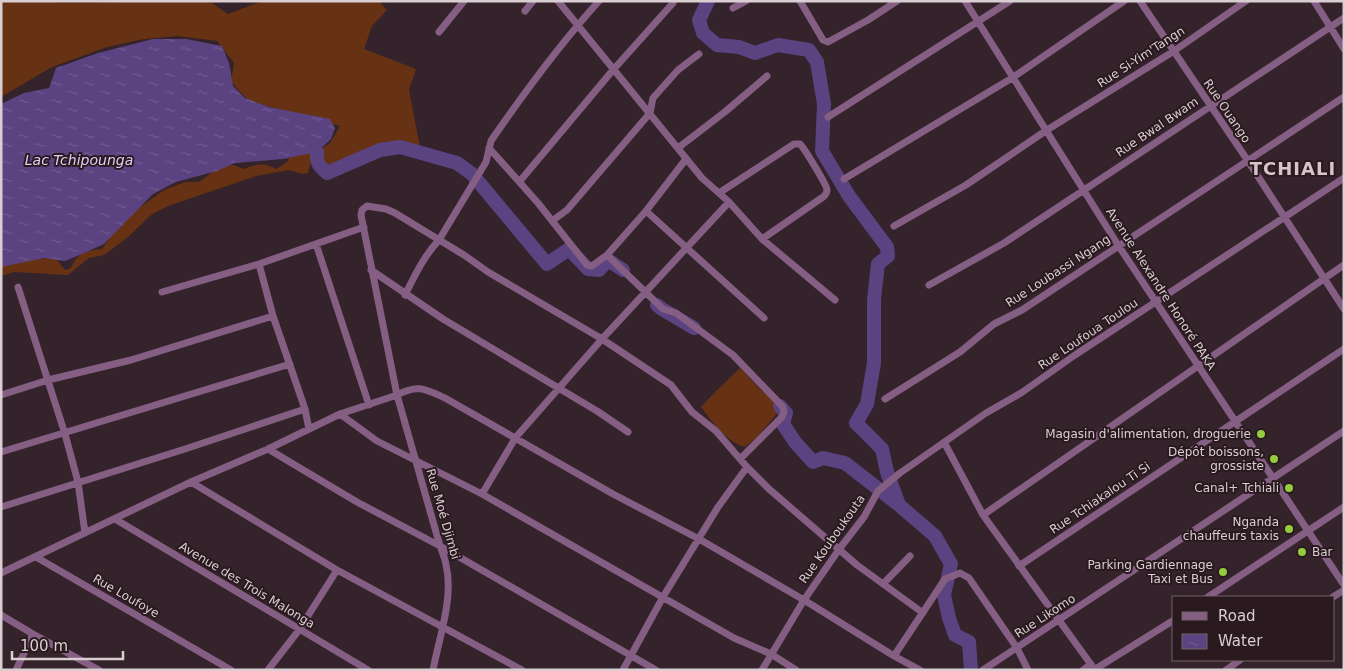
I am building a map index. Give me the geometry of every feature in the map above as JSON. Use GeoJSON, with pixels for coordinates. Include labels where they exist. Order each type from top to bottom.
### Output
{"type":"FeatureCollection","features":[{"type":"Feature","properties":{"kind":"street"},"geometry":{"type":"LineString","coordinates":[[439,32],[464,1]]}},
{"type":"Feature","properties":{"kind":"street"},"geometry":{"type":"LineString","coordinates":[[524,11],[533,1]]}},
{"type":"Feature","properties":{"kind":"street"},"geometry":{"type":"LineString","coordinates":[[558,1],[702,178],[729,202],[762,239],[835,300]]}},
{"type":"Feature","properties":{"kind":"street"},"geometry":{"type":"LineString","coordinates":[[405,295],[418,270],[439,240],[486,162],[491,141],[525,92],[599,1]]}},
{"type":"Feature","properties":{"kind":"street"},"geometry":{"type":"LineString","coordinates":[[733,8],[746,1]]}},
{"type":"Feature","properties":{"kind":"street"},"geometry":{"type":"LineString","coordinates":[[800,1],[822,40],[828,42],[868,20],[897,1]]}},
{"type":"Feature","properties":{"kind":"street","name":"Avenue Alexandre Honoré PAKA"},"geometry":{"type":"LineString","coordinates":[[964,1],[1118,245],[1344,585]]}},
{"type":"Feature","properties":{"kind":"street"},"geometry":{"type":"LineString","coordinates":[[828,117],[1010,1]]}},
{"type":"Feature","properties":{"kind":"street"},"geometry":{"type":"LineString","coordinates":[[844,179],[1012,78],[1124,1]]}},
{"type":"Feature","properties":{"kind":"street","name":"Rue Ouango"},"geometry":{"type":"LineString","coordinates":[[1140,1],[1248,160],[1344,309]]}},
{"type":"Feature","properties":{"kind":"street","name":"Rue Si-Yim'Tangn"},"geometry":{"type":"LineString","coordinates":[[894,226],[966,185],[1246,1]]}},
{"type":"Feature","properties":{"kind":"street"},"geometry":{"type":"LineString","coordinates":[[1314,1],[1344,48]]}},
{"type":"Feature","properties":{"kind":"street"},"geometry":{"type":"LineString","coordinates":[[520,181],[613,70],[674,3]]}},
{"type":"Feature","properties":{"kind":"street","name":"Rue Bwal Bwam"},"geometry":{"type":"LineString","coordinates":[[929,285],[1004,243],[1344,18]]}},
{"type":"Feature","properties":{"kind":"street"},"geometry":{"type":"LineString","coordinates":[[552,221],[567,210],[650,113],[654,98],[678,70],[699,54]]}},
{"type":"Feature","properties":{"kind":"street"},"geometry":{"type":"LineString","coordinates":[[678,148],[726,111],[766,76]]}},
{"type":"Feature","properties":{"kind":"street","name":"Rue Loubassi Ngang"},"geometry":{"type":"LineString","coordinates":[[885,399],[960,352],[994,324],[1022,310],[1344,97]]}},
{"type":"Feature","properties":{"kind":"street"},"geometry":{"type":"LineString","coordinates":[[719,192],[794,144],[800,144],[804,148],[824,181],[827,188],[826,193],[762,239]]}},
{"type":"Feature","properties":{"kind":"street"},"geometry":{"type":"LineString","coordinates":[[489,148],[520,181],[587,265],[592,266],[607,255],[686,160]]}},
{"type":"Feature","properties":{"kind":"street","name":"Rue Loufoua Toulou"},"geometry":{"type":"LineString","coordinates":[[944,442],[986,413],[1021,393],[1075,354],[1344,178]]}},
{"type":"Feature","properties":{"kind":"street"},"geometry":{"type":"LineString","coordinates":[[482,494],[516,437],[602,339],[729,202]]}},
{"type":"Feature","properties":{"kind":"street"},"geometry":{"type":"LineString","coordinates":[[162,292],[259,264],[364,227],[362,210],[367,206],[395,213],[464,254],[488,272],[602,339],[671,385],[692,412],[716,431],[769,490],[840,548],[857,565],[923,613]]}},
{"type":"Feature","properties":{"kind":"street"},"geometry":{"type":"LineString","coordinates":[[646,210],[764,318]]}},
{"type":"Feature","properties":{"kind":"street","name":"Rue Moé Djimbi"},"geometry":{"type":"LineString","coordinates":[[364,227],[397,395],[447,565],[447,608],[433,670]]}},
{"type":"Feature","properties":{"kind":"street"},"geometry":{"type":"LineString","coordinates":[[316,244],[369,405]]}},
{"type":"Feature","properties":{"kind":"street"},"geometry":{"type":"LineString","coordinates":[[607,255],[663,309],[676,313],[734,355],[783,408],[782,417],[740,459]]}},
{"type":"Feature","properties":{"kind":"street"},"geometry":{"type":"LineString","coordinates":[[259,264],[273,316],[305,409],[309,429]]}},
{"type":"Feature","properties":{"kind":"street"},"geometry":{"type":"LineString","coordinates":[[983,515],[1344,265]]}},
{"type":"Feature","properties":{"kind":"street"},"geometry":{"type":"LineString","coordinates":[[372,270],[443,320],[597,411],[628,432]]}},
{"type":"Feature","properties":{"kind":"street"},"geometry":{"type":"LineString","coordinates":[[18,287],[78,482],[85,533]]}},
{"type":"Feature","properties":{"kind":"street"},"geometry":{"type":"LineString","coordinates":[[1,395],[48,380],[131,360],[273,316]]}},
{"type":"Feature","properties":{"kind":"street","name":"Rue Tchiakalou Ti Si"},"geometry":{"type":"LineString","coordinates":[[1019,566],[1344,349]]}},
{"type":"Feature","properties":{"kind":"street"},"geometry":{"type":"LineString","coordinates":[[1,452],[290,364]]}},
{"type":"Feature","properties":{"kind":"street"},"geometry":{"type":"LineString","coordinates":[[1,573],[191,482],[268,449],[340,414],[397,395],[408,389],[420,387],[445,398],[613,494],[699,539],[920,670]]}},
{"type":"Feature","properties":{"kind":"street"},"geometry":{"type":"LineString","coordinates":[[1,507],[305,409]]}},
{"type":"Feature","properties":{"kind":"street"},"geometry":{"type":"LineString","coordinates":[[340,414],[376,441],[482,494],[734,638],[771,654],[796,670]]}},
{"type":"Feature","properties":{"kind":"street","name":"Rue Likomo"},"geometry":{"type":"LineString","coordinates":[[983,670],[1344,431]]}},
{"type":"Feature","properties":{"kind":"street"},"geometry":{"type":"LineString","coordinates":[[944,442],[983,515],[1094,668]]}},
{"type":"Feature","properties":{"kind":"street","name":"Rue Kouboukouta"},"geometry":{"type":"LineString","coordinates":[[762,670],[804,600],[864,516],[878,491],[900,472],[944,442]]}},
{"type":"Feature","properties":{"kind":"street"},"geometry":{"type":"LineString","coordinates":[[268,449],[357,502],[440,546],[656,670]]}},
{"type":"Feature","properties":{"kind":"street"},"geometry":{"type":"LineString","coordinates":[[623,670],[663,597],[718,507],[748,467]]}},
{"type":"Feature","properties":{"kind":"street"},"geometry":{"type":"LineString","coordinates":[[191,482],[337,570],[442,625],[522,670]]}},
{"type":"Feature","properties":{"kind":"street"},"geometry":{"type":"LineString","coordinates":[[1210,596],[1344,507]]}},
{"type":"Feature","properties":{"kind":"street","name":"Avenue des Trois Malonga"},"geometry":{"type":"LineString","coordinates":[[114,519],[368,670]]}},
{"type":"Feature","properties":{"kind":"street","name":"Rue Loufoye"},"geometry":{"type":"LineString","coordinates":[[36,556],[231,670]]}},
{"type":"Feature","properties":{"kind":"street"},"geometry":{"type":"LineString","coordinates":[[883,584],[910,556]]}},
{"type":"Feature","properties":{"kind":"street"},"geometry":{"type":"LineString","coordinates":[[268,670],[299,630],[337,570]]}},
{"type":"Feature","properties":{"kind":"street"},"geometry":{"type":"LineString","coordinates":[[894,656],[945,579],[960,573],[968,578],[1016,648],[1028,670]]}},
{"type":"Feature","properties":{"kind":"street"},"geometry":{"type":"LineString","coordinates":[[1,614],[98,670]]}},
{"type":"Feature","properties":{"kind":"street"},"geometry":{"type":"LineString","coordinates":[[1084,670],[1097,668],[1172,621]]}},
{"type":"Feature","properties":{"kind":"street"},"geometry":{"type":"LineString","coordinates":[[16,670],[33,634]]}},
{"type":"Feature","properties":{"kind":"street"},"geometry":{"type":"LineString","coordinates":[[1226,670],[1239,661]]}},
{"type":"Feature","properties":{"kind":"shaded area"},"geometry":{"type":"Polygon","coordinates":[[[1,1],[57,1],[59,3],[209,1],[228,14],[263,1],[379,1],[387,10],[372,26],[364,49],[416,69],[409,90],[420,147],[359,159],[334,168],[311,162],[308,173],[303,174],[289,170],[256,176],[168,206],[151,215],[127,238],[104,255],[89,258],[68,275],[14,272],[1,276],[1,263],[49,258],[56,259],[65,270],[71,268],[83,253],[102,249],[114,232],[131,214],[164,190],[185,182],[199,182],[218,168],[233,165],[244,169],[263,165],[276,169],[287,162],[295,147],[311,149],[312,155],[330,143],[340,126],[249,101],[231,82],[234,63],[217,41],[178,36],[144,39],[107,47],[52,67],[1,97],[1,1]]]}},
{"type":"Feature","properties":{"kind":"shaded area"},"geometry":{"type":"Polygon","coordinates":[[[740,368],[771,399],[779,411],[758,436],[745,447],[726,436],[701,407],[740,368]]]}},
{"type":"Feature","properties":{"kind":"water","name":"Lac Tchipounga"},"geometry":{"type":"Polygon","coordinates":[[[153,39],[186,39],[222,46],[229,63],[233,86],[245,98],[269,107],[330,119],[335,128],[331,139],[317,152],[283,159],[235,163],[217,171],[176,182],[153,194],[104,244],[65,261],[44,258],[1,267],[1,104],[24,93],[49,88],[56,68],[98,53],[153,39]]]}},
{"type":"Feature","properties":{"kind":"waterway"},"geometry":{"type":"LineString","coordinates":[[708,1],[699,20],[703,33],[717,45],[739,47],[755,53],[778,45],[809,50],[817,62],[824,104],[822,151],[849,196],[887,247],[888,256],[878,264],[874,299],[874,363],[867,404],[856,423],[882,449],[887,472],[899,505]]}},
{"type":"Feature","properties":{"kind":"waterway"},"geometry":{"type":"LineString","coordinates":[[317,152],[319,164],[327,173],[380,150],[400,147],[457,163],[472,174],[547,264],[569,249],[588,269],[599,270],[608,260],[623,270]]}},
{"type":"Feature","properties":{"kind":"waterway"},"geometry":{"type":"LineString","coordinates":[[657,305],[694,328]]}},
{"type":"Feature","properties":{"kind":"waterway"},"geometry":{"type":"LineString","coordinates":[[780,406],[786,413],[783,424],[795,442],[813,462],[823,458],[845,463],[935,536],[951,564],[944,595],[955,635],[969,642],[971,670]]}},
{"type":"Feature","properties":{"kind":"place","name":"Magasin d'alimentation, droguerie"},"geometry":{"type":"Point","coordinates":[1261,434]}},
{"type":"Feature","properties":{"kind":"place","name":"Dépôt boissons, grossiste"},"geometry":{"type":"Point","coordinates":[1274,459]}},
{"type":"Feature","properties":{"kind":"place","name":"Canal+ Tchiali"},"geometry":{"type":"Point","coordinates":[1289,488]}},
{"type":"Feature","properties":{"kind":"place","name":"Nganda chauffeurs taxis"},"geometry":{"type":"Point","coordinates":[1289,529]}},
{"type":"Feature","properties":{"kind":"place","name":"Bar"},"geometry":{"type":"Point","coordinates":[1302,552]}},
{"type":"Feature","properties":{"kind":"place","name":"Parking Gardiennage Taxi et Bus"},"geometry":{"type":"Point","coordinates":[1223,572]}},
{"type":"Feature","properties":{"kind":"district","name":"TCHIALI"},"geometry":{"type":"Point","coordinates":[1293,168]}}]}
